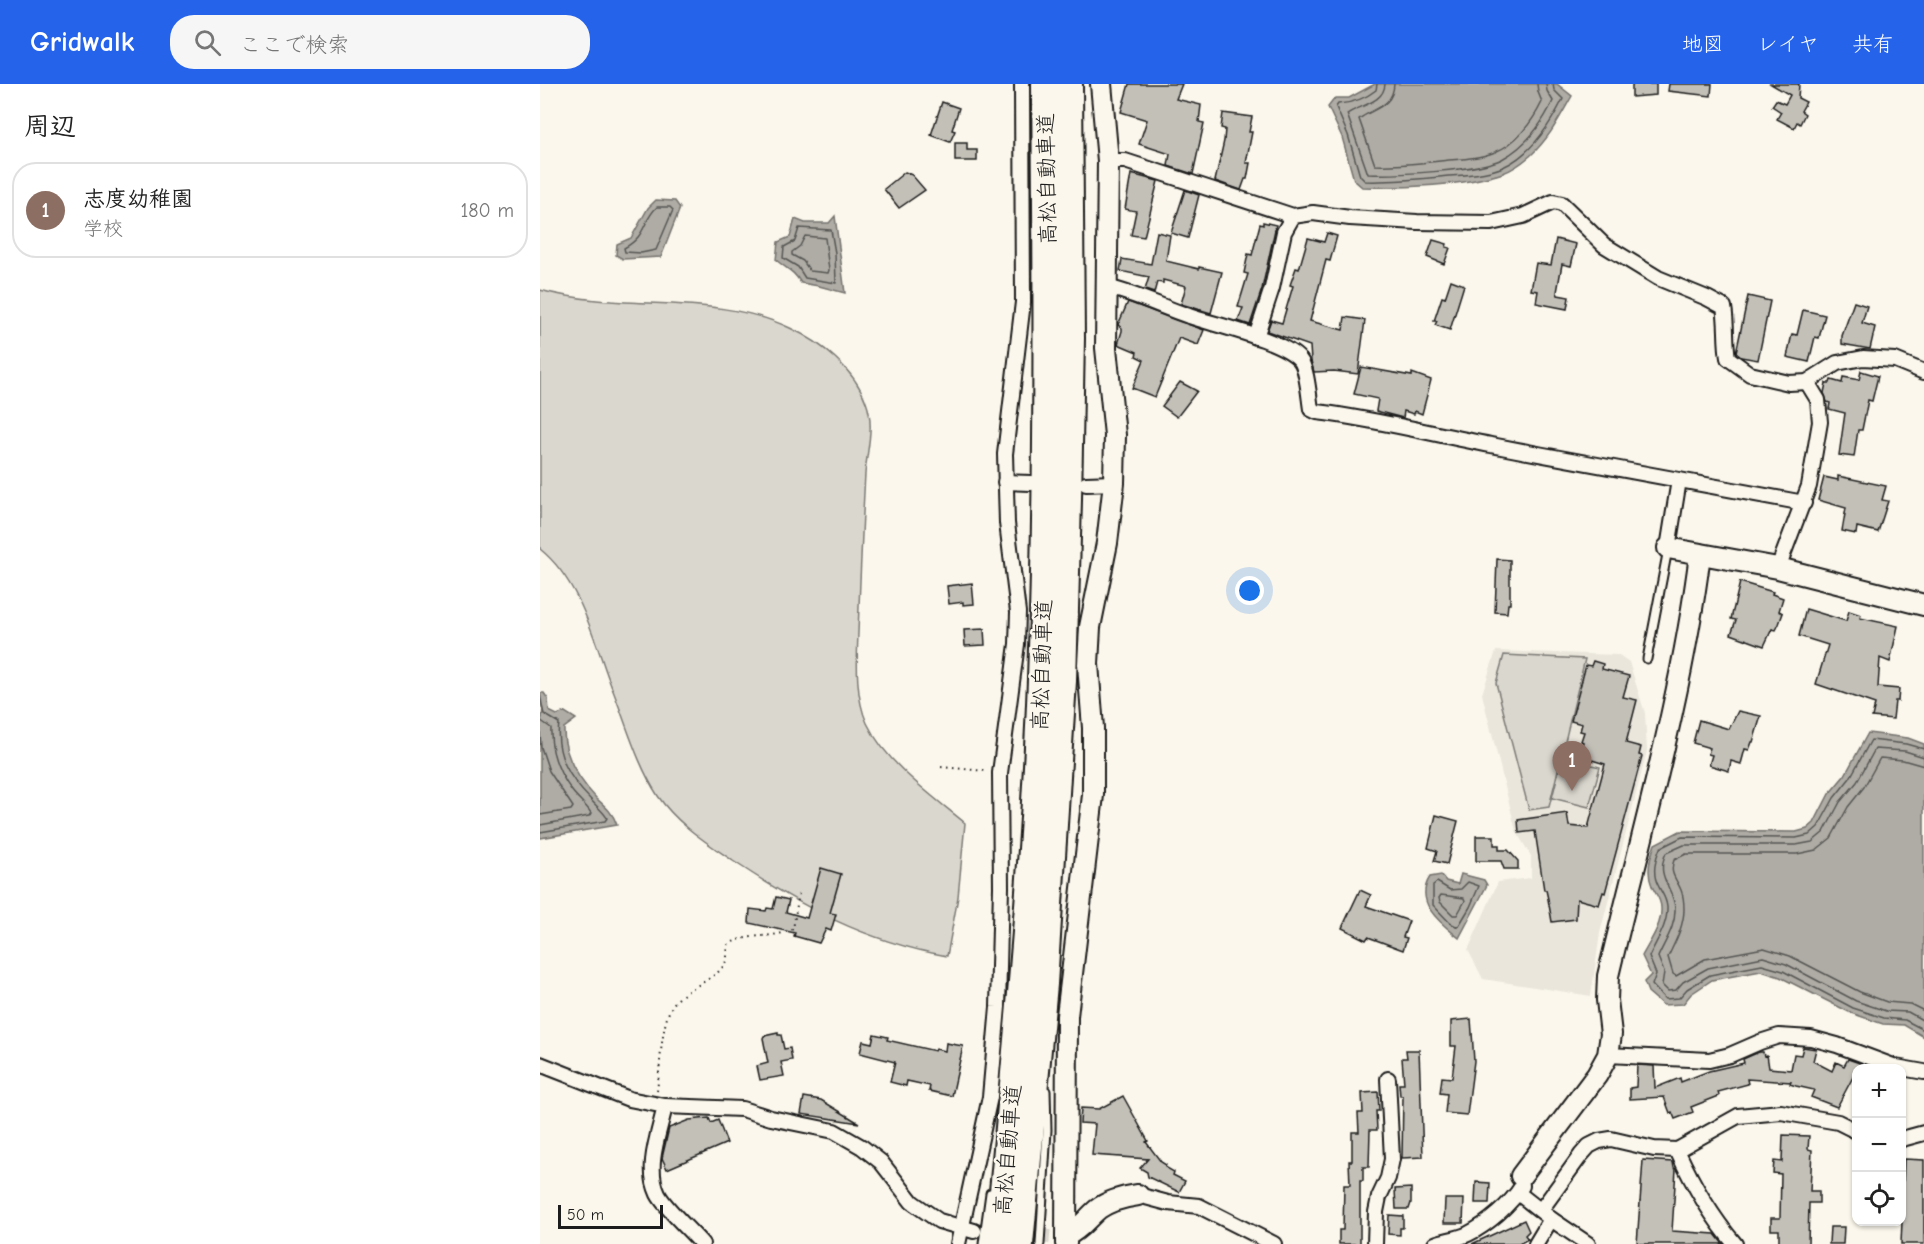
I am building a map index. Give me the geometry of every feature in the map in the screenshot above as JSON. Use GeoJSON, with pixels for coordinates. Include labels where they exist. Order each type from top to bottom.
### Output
{"type":"FeatureCollection","features":[{"type":"Feature","properties":{"kind":"highway","name":"高松自動車道"},"geometry":{"type":"LineString","coordinates":[[998,1244],[1025,961],[1040,694],[1048,352],[1045,84]]}},
{"type":"Feature","properties":{"kind":"highway","name":"高松自動車道"},"geometry":{"type":"LineString","coordinates":[[1020,1244],[1044,984],[1063,681],[1071,338],[1069,84]]}},
{"type":"Feature","properties":{"kind":"street"},"geometry":{"type":"LineString","coordinates":[[958,1244],[967,1230],[990,1097],[998,1007],[1001,887],[1000,773],[1017,644],[1018,612],[1007,524],[1005,454],[1023,302],[1022,84]]}},
{"type":"Feature","properties":{"kind":"street"},"geometry":{"type":"LineString","coordinates":[[1101,84],[1108,161],[1106,348],[1115,435],[1114,483],[1107,543],[1090,637],[1088,664],[1093,728],[1092,795],[1066,1016],[1056,1240],[1079,1230],[1099,1208],[1118,1198],[1138,1196],[1168,1203],[1199,1206],[1274,1244]]}},
{"type":"Feature","properties":{"kind":"street"},"geometry":{"type":"LineString","coordinates":[[1108,161],[1125,161],[1293,216],[1313,213],[1406,221],[1491,223],[1523,216],[1553,202],[1562,204],[1604,244],[1659,278],[1724,307],[1728,358],[1750,374],[1789,383],[1807,382],[1837,363],[1863,358],[1895,360],[1924,372]]}},
{"type":"Feature","properties":{"kind":"street"},"geometry":{"type":"LineString","coordinates":[[1256,337],[1272,288],[1284,232],[1293,216]]}},
{"type":"Feature","properties":{"kind":"street"},"geometry":{"type":"LineString","coordinates":[[1106,287],[1292,351],[1302,362],[1311,409],[1317,412],[1359,417],[1395,427],[1804,503]]}},
{"type":"Feature","properties":{"kind":"street"},"geometry":{"type":"LineString","coordinates":[[1778,568],[1809,486],[1820,422],[1818,400],[1807,382]]}},
{"type":"Feature","properties":{"kind":"street"},"geometry":{"type":"LineString","coordinates":[[1679,480],[1668,548],[1778,568],[1924,605]]}},
{"type":"Feature","properties":{"kind":"street"},"geometry":{"type":"LineString","coordinates":[[1005,482],[1031,483]]}},
{"type":"Feature","properties":{"kind":"street"},"geometry":{"type":"LineString","coordinates":[[1086,484],[1114,483]]}},
{"type":"Feature","properties":{"kind":"street"},"geometry":{"type":"LineString","coordinates":[[1441,1243],[1467,1234],[1493,1217],[1597,1075],[1608,1055],[1611,1034],[1607,1000],[1608,976],[1657,779],[1684,650],[1700,554]]}},
{"type":"Feature","properties":{"kind":"street"},"geometry":{"type":"LineString","coordinates":[[1608,1055],[1709,1060],[1730,1055],[1779,1036],[1801,1037],[1837,1045],[1896,1067],[1924,1072]]}},
{"type":"Feature","properties":{"kind":"street"},"geometry":{"type":"LineString","coordinates":[[540,1064],[629,1099],[660,1105],[742,1109],[771,1118],[834,1131],[862,1147],[881,1162],[912,1202],[939,1221],[967,1230]]}},
{"type":"Feature","properties":{"kind":"street"},"geometry":{"type":"LineString","coordinates":[[1375,1244],[1379,1197],[1388,1178],[1392,1159],[1388,1079]]}},
{"type":"Feature","properties":{"kind":"street"},"geometry":{"type":"LineString","coordinates":[[660,1105],[652,1178],[659,1196],[702,1244]]}},
{"type":"Feature","properties":{"kind":"street"},"geometry":{"type":"LineString","coordinates":[[1536,1244],[1546,1215],[1581,1155],[1589,1146],[1599,1141],[1611,1139],[1654,1149],[1677,1150],[1738,1116],[1781,1112],[1838,1122],[1852,1129]]}},
{"type":"Feature","properties":{"kind":"street"},"geometry":{"type":"LineString","coordinates":[[1906,1137],[1924,1133]]}},
{"type":"Feature","properties":{"kind":"street"},"geometry":{"type":"LineString","coordinates":[[1677,1150],[1714,1221],[1735,1244]]}},
{"type":"Feature","properties":{"kind":"street"},"geometry":{"type":"LineString","coordinates":[[1519,1184],[1546,1215],[1588,1244]]}},
{"type":"Feature","properties":{"kind":"lane"},"geometry":{"type":"LineString","coordinates":[[1647,658],[1668,548]]}},
{"type":"Feature","properties":{"kind":"lane"},"geometry":{"type":"LineString","coordinates":[[1044,984],[1045,1063]]}},
{"type":"Feature","properties":{"kind":"lane"},"geometry":{"type":"LineString","coordinates":[[1000,1132],[1017,1049]]}},
{"type":"Feature","properties":{"kind":"lane"},"geometry":{"type":"LineString","coordinates":[[1046,1085],[1047,1130],[1056,1240]]}},
{"type":"Feature","properties":{"kind":"lane"},"geometry":{"type":"LineString","coordinates":[[983,1244],[991,1188]]}},
{"type":"Feature","properties":{"kind":"path"},"geometry":{"type":"LineString","coordinates":[[941,767],[1000,773]]}},
{"type":"Feature","properties":{"kind":"path"},"geometry":{"type":"LineString","coordinates":[[660,1105],[667,1020],[672,1006],[680,997],[718,971],[725,963],[728,945],[736,939],[781,935],[793,929],[799,893]]}},
{"type":"Feature","properties":{"kind":"shaded area"},"geometry":{"type":"Polygon","coordinates":[[[540,290],[571,297],[698,306],[760,317],[790,328],[825,349],[845,368],[861,390],[869,411],[870,438],[865,474],[857,655],[860,702],[875,738],[897,765],[965,823],[958,897],[947,956],[888,941],[809,907],[759,878],[702,839],[683,824],[658,796],[638,757],[585,613],[566,578],[540,549],[540,290]]]}},
{"type":"Feature","properties":{"kind":"shaded area"},"geometry":{"type":"Polygon","coordinates":[[[1496,651],[1619,655],[1629,662],[1645,713],[1647,751],[1600,933],[1591,996],[1483,979],[1468,950],[1498,882],[1531,878],[1531,856],[1516,831],[1482,694],[1496,651]]]}},
{"type":"Feature","properties":{"kind":"shaded area"},"geometry":{"type":"Polygon","coordinates":[[[1504,655],[1585,659],[1549,807],[1529,810],[1496,683],[1504,655]]]}},
{"type":"Feature","properties":{"kind":"shaded area"},"geometry":{"type":"Polygon","coordinates":[[[1562,758],[1600,767],[1589,807],[1552,798],[1562,758]]]}},
{"type":"Feature","properties":{"kind":"water"},"geometry":{"type":"Polygon","coordinates":[[[1375,84],[1557,84],[1572,96],[1554,128],[1537,149],[1506,172],[1452,183],[1362,187],[1354,180],[1342,137],[1328,107],[1335,98],[1349,98],[1375,84]]]}},
{"type":"Feature","properties":{"kind":"water"},"geometry":{"type":"Polygon","coordinates":[[[656,200],[675,201],[680,208],[661,257],[623,259],[616,255],[617,244],[631,238],[648,208],[656,200]]]}},
{"type":"Feature","properties":{"kind":"water"},"geometry":{"type":"Polygon","coordinates":[[[835,216],[845,293],[801,283],[793,273],[776,260],[778,242],[790,237],[795,219],[805,223],[829,223],[835,216]]]}},
{"type":"Feature","properties":{"kind":"water"},"geometry":{"type":"Polygon","coordinates":[[[540,693],[544,693],[548,699],[549,711],[557,715],[565,712],[576,719],[564,728],[569,757],[584,783],[609,810],[617,825],[540,838],[540,723],[543,712],[540,693]]]}},
{"type":"Feature","properties":{"kind":"water"},"geometry":{"type":"Polygon","coordinates":[[[1868,733],[1908,738],[1924,744],[1924,1037],[1904,1025],[1883,1024],[1851,1013],[1780,977],[1761,971],[1712,980],[1691,994],[1683,1004],[1663,1005],[1648,992],[1644,982],[1651,975],[1642,956],[1655,933],[1661,914],[1660,901],[1649,876],[1650,860],[1655,844],[1680,831],[1796,832],[1807,829],[1814,823],[1829,794],[1845,775],[1868,733]]]}},
{"type":"Feature","properties":{"kind":"water"},"geometry":{"type":"Polygon","coordinates":[[[1461,874],[1484,880],[1487,885],[1459,938],[1432,912],[1425,896],[1430,877],[1441,875],[1446,881],[1458,884],[1461,874]]]}},
{"type":"Feature","properties":{"kind":"building"},"geometry":{"type":"Polygon","coordinates":[[[1129,84],[1182,84],[1176,99],[1201,105],[1199,122],[1204,123],[1193,174],[1168,166],[1170,154],[1139,144],[1147,120],[1121,112],[1129,84]]]}},
{"type":"Feature","properties":{"kind":"building"},"geometry":{"type":"Polygon","coordinates":[[[1656,84],[1656,95],[1632,97],[1632,85],[1656,84]]]}},
{"type":"Feature","properties":{"kind":"building"},"geometry":{"type":"Polygon","coordinates":[[[1669,84],[1712,84],[1711,96],[1668,91],[1669,84]]]}},
{"type":"Feature","properties":{"kind":"building"},"geometry":{"type":"Polygon","coordinates":[[[1771,84],[1799,84],[1798,98],[1806,102],[1801,111],[1805,114],[1800,124],[1797,122],[1794,128],[1777,119],[1781,112],[1772,106],[1776,100],[1785,104],[1790,95],[1771,84]]]}},
{"type":"Feature","properties":{"kind":"building"},"geometry":{"type":"Polygon","coordinates":[[[942,102],[959,108],[952,130],[955,131],[950,142],[931,135],[942,102]]]}},
{"type":"Feature","properties":{"kind":"building"},"geometry":{"type":"Polygon","coordinates":[[[1223,113],[1252,117],[1249,132],[1252,132],[1246,163],[1250,163],[1247,179],[1241,190],[1215,181],[1224,141],[1225,129],[1221,128],[1223,113]]]}},
{"type":"Feature","properties":{"kind":"building"},"geometry":{"type":"Polygon","coordinates":[[[955,143],[967,143],[967,150],[977,150],[977,161],[955,161],[955,143]]]}},
{"type":"Feature","properties":{"kind":"building"},"geometry":{"type":"Polygon","coordinates":[[[905,172],[912,175],[925,190],[899,208],[884,189],[905,172]]]}},
{"type":"Feature","properties":{"kind":"building"},"geometry":{"type":"Polygon","coordinates":[[[1131,174],[1158,181],[1144,237],[1131,235],[1136,211],[1125,209],[1131,174]]]}},
{"type":"Feature","properties":{"kind":"building"},"geometry":{"type":"Polygon","coordinates":[[[1185,190],[1199,195],[1188,238],[1171,233],[1185,190]]]}},
{"type":"Feature","properties":{"kind":"building"},"geometry":{"type":"Polygon","coordinates":[[[1263,222],[1276,225],[1262,289],[1250,325],[1238,321],[1243,308],[1238,307],[1248,274],[1244,273],[1248,254],[1252,255],[1260,224],[1263,225],[1263,222]]]}},
{"type":"Feature","properties":{"kind":"building"},"geometry":{"type":"Polygon","coordinates":[[[1157,232],[1170,235],[1166,261],[1222,272],[1211,313],[1181,304],[1186,286],[1163,280],[1163,283],[1157,282],[1154,293],[1145,290],[1149,277],[1120,271],[1122,259],[1151,264],[1157,232]]]}},
{"type":"Feature","properties":{"kind":"building"},"geometry":{"type":"Polygon","coordinates":[[[1327,233],[1337,236],[1330,261],[1326,260],[1310,321],[1343,330],[1345,317],[1365,320],[1358,374],[1334,371],[1314,372],[1310,346],[1267,331],[1271,320],[1282,323],[1293,286],[1290,285],[1296,268],[1299,269],[1308,238],[1324,242],[1327,233]]]}},
{"type":"Feature","properties":{"kind":"building"},"geometry":{"type":"Polygon","coordinates":[[[1556,239],[1576,244],[1571,266],[1562,264],[1557,292],[1558,295],[1569,297],[1567,309],[1536,303],[1538,291],[1531,290],[1536,263],[1551,265],[1556,239]]]}},
{"type":"Feature","properties":{"kind":"building"},"geometry":{"type":"Polygon","coordinates":[[[1433,240],[1447,244],[1446,247],[1450,248],[1444,264],[1427,257],[1433,240]]]}},
{"type":"Feature","properties":{"kind":"building"},"geometry":{"type":"Polygon","coordinates":[[[1451,280],[1464,285],[1450,330],[1435,325],[1437,321],[1434,321],[1442,297],[1445,298],[1451,280]]]}},
{"type":"Feature","properties":{"kind":"building"},"geometry":{"type":"Polygon","coordinates":[[[1748,296],[1770,301],[1758,360],[1741,357],[1736,353],[1748,296]]]}},
{"type":"Feature","properties":{"kind":"building"},"geometry":{"type":"Polygon","coordinates":[[[1128,302],[1204,330],[1198,345],[1179,338],[1155,397],[1132,388],[1144,360],[1136,356],[1137,352],[1118,344],[1122,328],[1118,325],[1128,302]]]}},
{"type":"Feature","properties":{"kind":"building"},"geometry":{"type":"Polygon","coordinates":[[[1854,302],[1867,306],[1862,323],[1875,327],[1870,349],[1842,344],[1842,336],[1854,302]]]}},
{"type":"Feature","properties":{"kind":"building"},"geometry":{"type":"Polygon","coordinates":[[[1803,310],[1825,315],[1819,338],[1815,337],[1809,362],[1787,357],[1792,334],[1797,335],[1803,310]]]}},
{"type":"Feature","properties":{"kind":"building"},"geometry":{"type":"Polygon","coordinates":[[[1361,367],[1412,376],[1412,373],[1431,380],[1422,414],[1415,411],[1414,414],[1404,411],[1403,418],[1376,411],[1378,399],[1354,394],[1361,367]]]}},
{"type":"Feature","properties":{"kind":"building"},"geometry":{"type":"Polygon","coordinates":[[[1861,371],[1878,376],[1872,401],[1868,400],[1862,430],[1858,430],[1854,457],[1839,455],[1845,413],[1829,409],[1830,403],[1827,402],[1824,393],[1826,383],[1830,383],[1831,380],[1842,383],[1843,377],[1859,380],[1861,371]]]}},
{"type":"Feature","properties":{"kind":"building"},"geometry":{"type":"Polygon","coordinates":[[[1180,382],[1197,391],[1177,417],[1162,406],[1180,382]]]}},
{"type":"Feature","properties":{"kind":"building"},"geometry":{"type":"Polygon","coordinates":[[[1838,476],[1886,486],[1882,500],[1888,501],[1878,532],[1857,527],[1856,534],[1842,531],[1846,508],[1818,500],[1824,477],[1838,480],[1838,476]]]}},
{"type":"Feature","properties":{"kind":"building"},"geometry":{"type":"Polygon","coordinates":[[[1497,559],[1510,560],[1510,604],[1508,604],[1507,613],[1495,612],[1497,559]]]}},
{"type":"Feature","properties":{"kind":"building"},"geometry":{"type":"Polygon","coordinates":[[[1740,582],[1773,592],[1772,594],[1783,598],[1779,611],[1783,613],[1779,624],[1776,630],[1772,629],[1764,646],[1731,634],[1736,620],[1731,619],[1740,582]]]}},
{"type":"Feature","properties":{"kind":"building"},"geometry":{"type":"Polygon","coordinates":[[[972,583],[974,604],[963,605],[963,602],[949,604],[947,586],[972,583]]]}},
{"type":"Feature","properties":{"kind":"building"},"geometry":{"type":"Polygon","coordinates":[[[1806,609],[1846,621],[1849,611],[1861,615],[1860,618],[1898,626],[1890,662],[1880,658],[1878,687],[1899,689],[1893,719],[1872,717],[1875,704],[1816,684],[1828,645],[1799,636],[1806,609]]]}},
{"type":"Feature","properties":{"kind":"building"},"geometry":{"type":"Polygon","coordinates":[[[984,629],[985,645],[965,646],[964,630],[984,629]]]}},
{"type":"Feature","properties":{"kind":"building"},"geometry":{"type":"Polygon","coordinates":[[[1593,661],[1603,664],[1602,669],[1629,676],[1623,697],[1637,700],[1626,743],[1641,747],[1639,755],[1642,756],[1605,893],[1603,892],[1599,905],[1577,899],[1576,919],[1552,922],[1546,890],[1544,890],[1535,831],[1519,833],[1518,820],[1567,813],[1569,826],[1588,828],[1605,764],[1579,756],[1584,732],[1580,731],[1582,724],[1571,721],[1586,665],[1591,666],[1593,661]]]}},
{"type":"Feature","properties":{"kind":"building"},"geometry":{"type":"Polygon","coordinates":[[[1738,711],[1761,716],[1749,750],[1745,749],[1741,764],[1731,761],[1729,771],[1709,765],[1712,755],[1708,754],[1710,748],[1693,743],[1699,720],[1729,729],[1738,711]]]}},
{"type":"Feature","properties":{"kind":"building"},"geometry":{"type":"Polygon","coordinates":[[[1436,815],[1458,821],[1447,864],[1434,861],[1437,851],[1428,848],[1436,815]]]}},
{"type":"Feature","properties":{"kind":"building"},"geometry":{"type":"Polygon","coordinates":[[[1476,836],[1494,836],[1494,845],[1499,845],[1499,850],[1508,850],[1518,861],[1518,869],[1504,869],[1501,861],[1476,861],[1476,836]]]}},
{"type":"Feature","properties":{"kind":"building"},"geometry":{"type":"Polygon","coordinates":[[[821,868],[841,874],[830,913],[836,914],[831,931],[826,929],[819,943],[794,936],[795,933],[749,923],[750,909],[766,911],[767,908],[773,909],[776,897],[789,900],[786,912],[807,918],[821,868]]]}},
{"type":"Feature","properties":{"kind":"building"},"geometry":{"type":"Polygon","coordinates":[[[1360,890],[1371,895],[1366,906],[1409,921],[1403,937],[1407,938],[1403,950],[1368,937],[1366,940],[1342,928],[1360,890]]]}},
{"type":"Feature","properties":{"kind":"building"},"geometry":{"type":"Polygon","coordinates":[[[1471,1019],[1474,1061],[1467,1115],[1445,1113],[1447,1094],[1440,1093],[1442,1077],[1452,1078],[1456,1046],[1451,1046],[1451,1021],[1471,1019]]]}},
{"type":"Feature","properties":{"kind":"building"},"geometry":{"type":"Polygon","coordinates":[[[778,1033],[781,1035],[784,1049],[790,1048],[792,1060],[781,1062],[784,1076],[760,1080],[757,1066],[768,1063],[763,1038],[778,1033]]]}},
{"type":"Feature","properties":{"kind":"building"},"geometry":{"type":"Polygon","coordinates":[[[874,1034],[888,1037],[887,1040],[935,1051],[936,1049],[945,1051],[946,1043],[963,1046],[952,1096],[929,1091],[930,1086],[907,1081],[906,1086],[890,1082],[895,1062],[860,1053],[863,1041],[872,1043],[874,1034]]]}},
{"type":"Feature","properties":{"kind":"building"},"geometry":{"type":"Polygon","coordinates":[[[1803,1047],[1816,1049],[1813,1061],[1832,1071],[1836,1062],[1844,1066],[1848,1059],[1862,1064],[1852,1064],[1852,1079],[1837,1107],[1811,1097],[1814,1090],[1790,1084],[1791,1082],[1747,1079],[1748,1084],[1718,1092],[1719,1096],[1691,1107],[1693,1112],[1675,1119],[1664,1097],[1630,1099],[1630,1088],[1636,1087],[1637,1065],[1654,1066],[1655,1088],[1680,1078],[1681,1082],[1709,1071],[1744,1063],[1743,1059],[1759,1052],[1763,1052],[1764,1056],[1767,1055],[1769,1068],[1791,1070],[1794,1054],[1801,1055],[1803,1047]]]}},
{"type":"Feature","properties":{"kind":"building"},"geometry":{"type":"Polygon","coordinates":[[[1406,1050],[1419,1050],[1423,1157],[1402,1158],[1403,1096],[1400,1096],[1399,1084],[1404,1084],[1402,1058],[1407,1058],[1406,1050]]]}},
{"type":"Feature","properties":{"kind":"building"},"geometry":{"type":"Polygon","coordinates":[[[1378,1092],[1377,1130],[1370,1130],[1369,1167],[1363,1167],[1363,1181],[1360,1181],[1360,1244],[1339,1244],[1339,1230],[1343,1230],[1344,1185],[1350,1185],[1349,1161],[1352,1161],[1352,1132],[1359,1132],[1358,1113],[1363,1113],[1362,1093],[1378,1092]]]}},
{"type":"Feature","properties":{"kind":"building"},"geometry":{"type":"Polygon","coordinates":[[[1123,1096],[1148,1141],[1146,1142],[1161,1162],[1166,1165],[1165,1167],[1174,1172],[1173,1175],[1185,1181],[1179,1192],[1148,1177],[1147,1172],[1140,1168],[1148,1159],[1092,1155],[1095,1124],[1080,1123],[1081,1108],[1099,1109],[1123,1096]]]}},
{"type":"Feature","properties":{"kind":"building"},"geometry":{"type":"Polygon","coordinates":[[[804,1097],[821,1100],[859,1123],[801,1114],[804,1097]]]}},
{"type":"Feature","properties":{"kind":"building"},"geometry":{"type":"Polygon","coordinates":[[[709,1118],[711,1123],[718,1120],[727,1143],[667,1169],[662,1158],[669,1128],[689,1120],[709,1118]]]}},
{"type":"Feature","properties":{"kind":"building"},"geometry":{"type":"Polygon","coordinates":[[[1783,1135],[1809,1136],[1808,1149],[1812,1150],[1810,1191],[1819,1191],[1819,1203],[1809,1203],[1808,1244],[1779,1244],[1779,1230],[1771,1230],[1771,1218],[1780,1218],[1781,1174],[1773,1173],[1774,1161],[1782,1162],[1783,1135]]]}},
{"type":"Feature","properties":{"kind":"building"},"geometry":{"type":"Polygon","coordinates":[[[1906,1159],[1924,1160],[1924,1244],[1901,1244],[1902,1226],[1906,1226],[1906,1159]]]}},
{"type":"Feature","properties":{"kind":"building"},"geometry":{"type":"Polygon","coordinates":[[[1643,1160],[1673,1162],[1676,1169],[1672,1231],[1715,1234],[1723,1244],[1637,1244],[1643,1160]]]}},
{"type":"Feature","properties":{"kind":"building"},"geometry":{"type":"Polygon","coordinates":[[[1476,1182],[1490,1183],[1489,1203],[1475,1203],[1476,1182]]]}},
{"type":"Feature","properties":{"kind":"building"},"geometry":{"type":"Polygon","coordinates":[[[1411,1188],[1409,1209],[1396,1209],[1395,1189],[1411,1188]]]}},
{"type":"Feature","properties":{"kind":"building"},"geometry":{"type":"Polygon","coordinates":[[[1445,1199],[1464,1199],[1463,1223],[1444,1223],[1445,1199]]]}},
{"type":"Feature","properties":{"kind":"building"},"geometry":{"type":"Polygon","coordinates":[[[1389,1215],[1403,1216],[1403,1228],[1400,1228],[1400,1235],[1388,1234],[1389,1215]]]}},
{"type":"Feature","properties":{"kind":"building"},"geometry":{"type":"Polygon","coordinates":[[[1524,1220],[1529,1231],[1525,1235],[1528,1239],[1519,1244],[1472,1244],[1524,1220]]]}},
{"type":"Feature","properties":{"kind":"building"},"geometry":{"type":"Polygon","coordinates":[[[1830,1227],[1844,1227],[1843,1244],[1829,1244],[1830,1227]]]}},
{"type":"Feature","properties":{"kind":"tunnel"},"geometry":{"type":"LineString","coordinates":[[1015,1234],[1051,1237]]}},
{"type":"Feature","properties":{"kind":"place","name":"志度幼稚園"},"geometry":{"type":"Point","coordinates":[1572,791]}}]}
